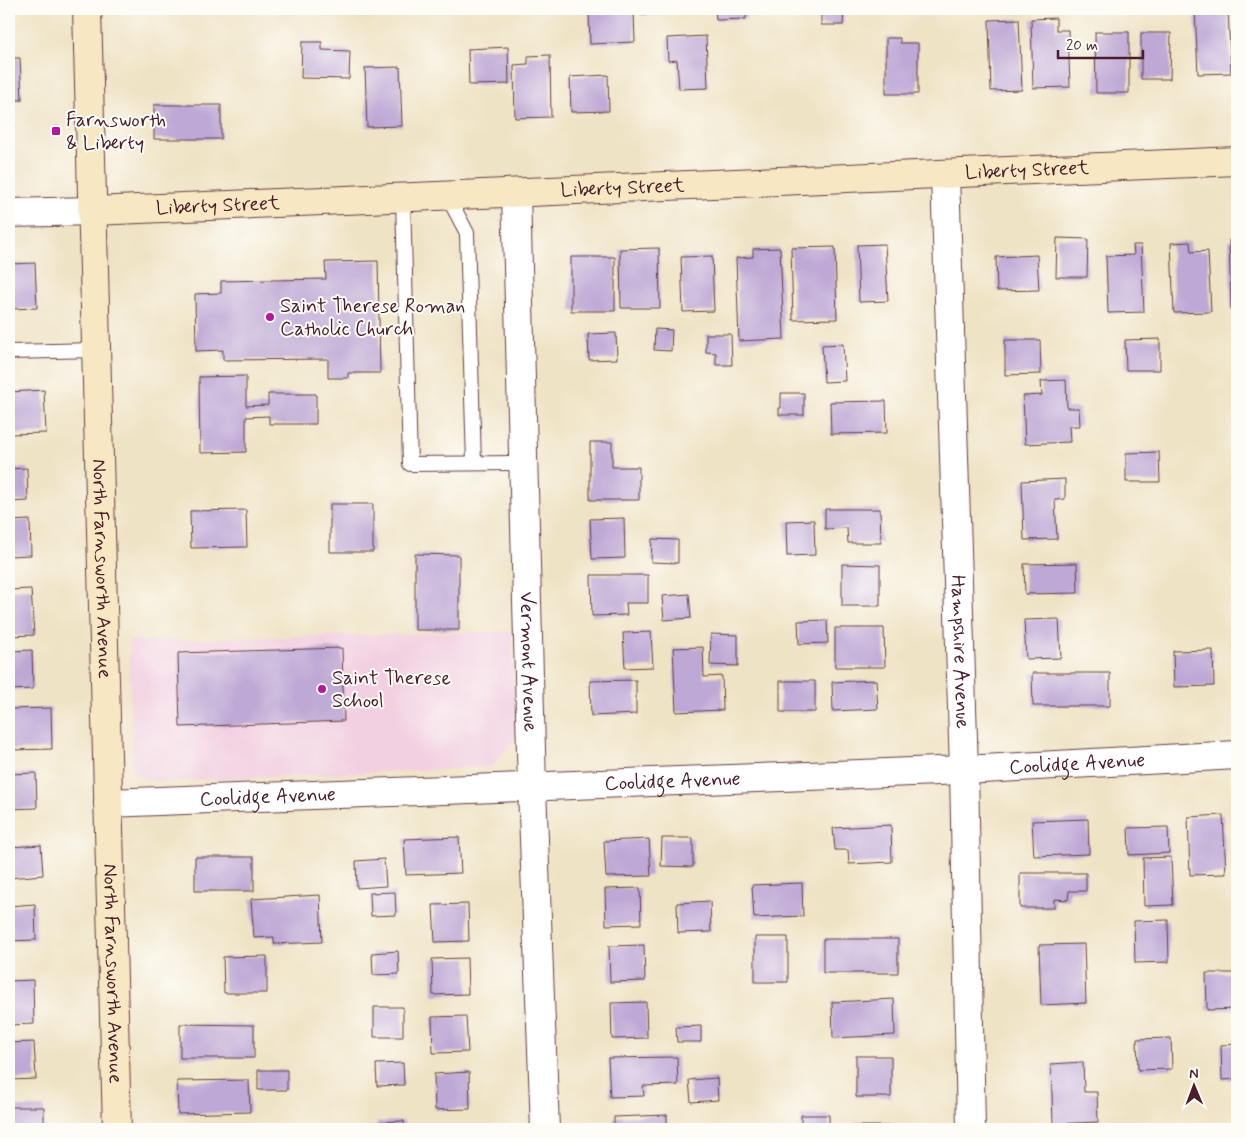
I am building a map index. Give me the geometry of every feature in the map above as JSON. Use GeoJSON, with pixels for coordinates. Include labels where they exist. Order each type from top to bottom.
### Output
{"type":"FeatureCollection","features":[{"type":"Feature","properties":{"kind":"street","name":"North Farnsworth Avenue"},"geometry":{"type":"LineString","coordinates":[[88,9],[118,1129]]}},
{"type":"Feature","properties":{"kind":"street","name":"Liberty Street"},"geometry":{"type":"LineString","coordinates":[[9,213],[403,198],[1237,161]]}},
{"type":"Feature","properties":{"kind":"street","name":"Hampshire Avenue"},"geometry":{"type":"LineString","coordinates":[[945,174],[964,770],[971,1129]]}},
{"type":"Feature","properties":{"kind":"street","name":"Vermont Avenue"},"geometry":{"type":"LineString","coordinates":[[516,193],[532,787],[545,1129]]}},
{"type":"Feature","properties":{"kind":"street","name":"Coolidge Avenue"},"geometry":{"type":"LineString","coordinates":[[108,803],[964,770],[1237,754]]}},
{"type":"Feature","properties":{"kind":"lane"},"geometry":{"type":"LineString","coordinates":[[446,196],[467,233],[474,463]]}},
{"type":"Feature","properties":{"kind":"lane"},"geometry":{"type":"LineString","coordinates":[[403,198],[410,464],[523,463]]}},
{"type":"Feature","properties":{"kind":"lane"},"geometry":{"type":"LineString","coordinates":[[9,352],[97,350]]}},
{"type":"Feature","properties":{"kind":"shaded area","name":"Saint Therese School"},"geometry":{"type":"Polygon","coordinates":[[[511,631],[517,737],[491,767],[154,782],[132,772],[129,641],[511,631]]]}},
{"type":"Feature","properties":{"kind":"building"},"geometry":{"type":"Polygon","coordinates":[[[641,9],[673,9],[674,13],[641,15],[641,9]]]}},
{"type":"Feature","properties":{"kind":"building"},"geometry":{"type":"Polygon","coordinates":[[[715,9],[746,9],[746,19],[716,20],[715,9]]]}},
{"type":"Feature","properties":{"kind":"building"},"geometry":{"type":"Polygon","coordinates":[[[821,9],[844,9],[843,25],[821,25],[821,9]]]}},
{"type":"Feature","properties":{"kind":"building"},"geometry":{"type":"Polygon","coordinates":[[[1195,9],[1228,9],[1231,73],[1198,74],[1195,9]]]}},
{"type":"Feature","properties":{"kind":"building"},"geometry":{"type":"Polygon","coordinates":[[[634,11],[635,42],[590,44],[589,12],[634,11]]]}},
{"type":"Feature","properties":{"kind":"building"},"geometry":{"type":"Polygon","coordinates":[[[1056,18],[1056,30],[1068,30],[1070,87],[1033,88],[1031,19],[1056,18]]]}},
{"type":"Feature","properties":{"kind":"building"},"geometry":{"type":"Polygon","coordinates":[[[1019,19],[1022,90],[991,91],[989,20],[1019,19]]]}},
{"type":"Feature","properties":{"kind":"building"},"geometry":{"type":"Polygon","coordinates":[[[1095,32],[1129,32],[1129,93],[1096,93],[1095,32]]]}},
{"type":"Feature","properties":{"kind":"building"},"geometry":{"type":"Polygon","coordinates":[[[1141,33],[1171,33],[1170,79],[1141,79],[1141,33]]]}},
{"type":"Feature","properties":{"kind":"building"},"geometry":{"type":"Polygon","coordinates":[[[706,36],[708,88],[679,89],[677,60],[668,61],[667,38],[706,36]]]}},
{"type":"Feature","properties":{"kind":"building"},"geometry":{"type":"Polygon","coordinates":[[[886,38],[900,38],[900,43],[918,43],[918,94],[886,94],[886,38]]]}},
{"type":"Feature","properties":{"kind":"building"},"geometry":{"type":"Polygon","coordinates":[[[302,42],[322,42],[322,50],[350,51],[349,79],[301,78],[302,42]]]}},
{"type":"Feature","properties":{"kind":"building"},"geometry":{"type":"Polygon","coordinates":[[[508,47],[509,84],[469,85],[468,49],[508,47]]]}},
{"type":"Feature","properties":{"kind":"building"},"geometry":{"type":"Polygon","coordinates":[[[550,55],[551,117],[515,118],[514,65],[528,64],[528,56],[550,55]]]}},
{"type":"Feature","properties":{"kind":"building"},"geometry":{"type":"Polygon","coordinates":[[[9,58],[20,58],[22,100],[13,100],[14,129],[9,129],[9,58]]]}},
{"type":"Feature","properties":{"kind":"building"},"geometry":{"type":"Polygon","coordinates":[[[400,67],[402,126],[367,127],[365,68],[400,67]]]}},
{"type":"Feature","properties":{"kind":"building"},"geometry":{"type":"Polygon","coordinates":[[[608,75],[609,111],[571,112],[570,77],[608,75]]]}},
{"type":"Feature","properties":{"kind":"building"},"geometry":{"type":"Polygon","coordinates":[[[154,105],[221,105],[221,139],[154,139],[154,105]]]}},
{"type":"Feature","properties":{"kind":"building"},"geometry":{"type":"Polygon","coordinates":[[[1057,238],[1088,239],[1087,277],[1056,277],[1057,238]]]}},
{"type":"Feature","properties":{"kind":"building"},"geometry":{"type":"Polygon","coordinates":[[[1229,240],[1237,240],[1237,310],[1231,310],[1229,240]]]}},
{"type":"Feature","properties":{"kind":"building"},"geometry":{"type":"Polygon","coordinates":[[[1190,242],[1191,252],[1208,251],[1211,312],[1174,313],[1171,243],[1190,242]]]}},
{"type":"Feature","properties":{"kind":"building"},"geometry":{"type":"Polygon","coordinates":[[[885,244],[888,301],[859,302],[857,245],[885,244]]]}},
{"type":"Feature","properties":{"kind":"building"},"geometry":{"type":"Polygon","coordinates":[[[1133,245],[1141,245],[1144,312],[1108,313],[1106,256],[1134,255],[1133,245]]]}},
{"type":"Feature","properties":{"kind":"building"},"geometry":{"type":"Polygon","coordinates":[[[835,247],[837,319],[793,320],[791,248],[835,247]]]}},
{"type":"Feature","properties":{"kind":"building"},"geometry":{"type":"Polygon","coordinates":[[[659,248],[660,308],[621,308],[620,249],[659,248]]]}},
{"type":"Feature","properties":{"kind":"building"},"geometry":{"type":"Polygon","coordinates":[[[780,248],[784,339],[739,341],[736,258],[753,257],[753,249],[780,248]]]}},
{"type":"Feature","properties":{"kind":"building"},"geometry":{"type":"Polygon","coordinates":[[[1037,255],[1039,290],[997,291],[996,257],[1037,255]]]}},
{"type":"Feature","properties":{"kind":"building"},"geometry":{"type":"Polygon","coordinates":[[[712,256],[714,311],[683,312],[681,257],[712,256]]]}},
{"type":"Feature","properties":{"kind":"building"},"geometry":{"type":"Polygon","coordinates":[[[571,257],[615,257],[615,311],[571,311],[571,257]]]}},
{"type":"Feature","properties":{"kind":"building"},"geometry":{"type":"Polygon","coordinates":[[[378,261],[380,373],[348,373],[348,378],[328,378],[328,359],[223,360],[223,350],[196,351],[195,294],[221,293],[221,281],[326,279],[325,262],[378,261]]]}},
{"type":"Feature","properties":{"kind":"building"},"geometry":{"type":"Polygon","coordinates":[[[35,263],[37,308],[9,309],[9,264],[35,263]]]}},
{"type":"Feature","properties":{"kind":"building"},"geometry":{"type":"Polygon","coordinates":[[[655,329],[672,330],[671,351],[654,350],[655,329]]]}},
{"type":"Feature","properties":{"kind":"building"},"geometry":{"type":"Polygon","coordinates":[[[616,333],[617,359],[589,360],[588,334],[616,333]]]}},
{"type":"Feature","properties":{"kind":"building"},"geometry":{"type":"Polygon","coordinates":[[[706,334],[731,334],[732,365],[716,365],[716,353],[706,352],[706,334]]]}},
{"type":"Feature","properties":{"kind":"building"},"geometry":{"type":"Polygon","coordinates":[[[1160,339],[1160,370],[1126,370],[1125,340],[1160,339]]]}},
{"type":"Feature","properties":{"kind":"building"},"geometry":{"type":"Polygon","coordinates":[[[1005,340],[1040,340],[1041,374],[1005,375],[1005,340]]]}},
{"type":"Feature","properties":{"kind":"building"},"geometry":{"type":"Polygon","coordinates":[[[843,344],[845,381],[824,382],[822,345],[843,344]]]}},
{"type":"Feature","properties":{"kind":"building"},"geometry":{"type":"Polygon","coordinates":[[[246,376],[246,406],[268,405],[268,394],[316,394],[316,424],[269,424],[269,416],[246,417],[246,452],[200,453],[199,377],[246,376]]]}},
{"type":"Feature","properties":{"kind":"building"},"geometry":{"type":"Polygon","coordinates":[[[1066,380],[1067,408],[1079,408],[1080,426],[1069,426],[1070,442],[1025,444],[1023,396],[1042,395],[1041,381],[1066,380]]]}},
{"type":"Feature","properties":{"kind":"building"},"geometry":{"type":"Polygon","coordinates":[[[44,390],[46,433],[9,434],[9,392],[44,390]]]}},
{"type":"Feature","properties":{"kind":"building"},"geometry":{"type":"Polygon","coordinates":[[[781,393],[804,393],[804,415],[779,415],[781,393]]]}},
{"type":"Feature","properties":{"kind":"building"},"geometry":{"type":"Polygon","coordinates":[[[886,401],[887,433],[831,434],[830,402],[886,401]]]}},
{"type":"Feature","properties":{"kind":"building"},"geometry":{"type":"Polygon","coordinates":[[[590,442],[612,442],[612,467],[639,467],[639,500],[590,500],[590,442]]]}},
{"type":"Feature","properties":{"kind":"building"},"geometry":{"type":"Polygon","coordinates":[[[1159,452],[1160,482],[1126,482],[1126,453],[1159,452]]]}},
{"type":"Feature","properties":{"kind":"building"},"geometry":{"type":"Polygon","coordinates":[[[27,468],[28,501],[9,502],[9,469],[27,468]]]}},
{"type":"Feature","properties":{"kind":"building"},"geometry":{"type":"Polygon","coordinates":[[[1065,479],[1065,499],[1055,500],[1057,539],[1024,540],[1022,481],[1065,479]]]}},
{"type":"Feature","properties":{"kind":"building"},"geometry":{"type":"Polygon","coordinates":[[[330,504],[373,504],[373,552],[330,552],[330,504]]]}},
{"type":"Feature","properties":{"kind":"building"},"geometry":{"type":"Polygon","coordinates":[[[825,509],[880,509],[881,543],[848,543],[847,528],[825,529],[825,509]]]}},
{"type":"Feature","properties":{"kind":"building"},"geometry":{"type":"Polygon","coordinates":[[[246,510],[247,547],[191,548],[190,511],[246,510]]]}},
{"type":"Feature","properties":{"kind":"building"},"geometry":{"type":"Polygon","coordinates":[[[624,518],[625,558],[592,559],[590,519],[624,518]]]}},
{"type":"Feature","properties":{"kind":"building"},"geometry":{"type":"Polygon","coordinates":[[[30,520],[31,555],[9,556],[9,521],[30,520]]]}},
{"type":"Feature","properties":{"kind":"building"},"geometry":{"type":"Polygon","coordinates":[[[814,520],[815,555],[787,556],[786,521],[814,520]]]}},
{"type":"Feature","properties":{"kind":"building"},"geometry":{"type":"Polygon","coordinates":[[[652,539],[678,540],[678,563],[651,562],[652,539]]]}},
{"type":"Feature","properties":{"kind":"building"},"geometry":{"type":"Polygon","coordinates":[[[415,554],[459,555],[459,630],[415,630],[415,554]]]}},
{"type":"Feature","properties":{"kind":"building"},"geometry":{"type":"Polygon","coordinates":[[[1077,563],[1078,593],[1025,594],[1024,564],[1077,563]]]}},
{"type":"Feature","properties":{"kind":"building"},"geometry":{"type":"Polygon","coordinates":[[[842,564],[880,565],[880,606],[842,606],[842,564]]]}},
{"type":"Feature","properties":{"kind":"building"},"geometry":{"type":"Polygon","coordinates":[[[591,575],[648,575],[648,603],[626,603],[627,615],[592,616],[591,575]]]}},
{"type":"Feature","properties":{"kind":"building"},"geometry":{"type":"Polygon","coordinates":[[[31,589],[34,635],[9,636],[9,590],[31,589]]]}},
{"type":"Feature","properties":{"kind":"building"},"geometry":{"type":"Polygon","coordinates":[[[689,594],[691,618],[664,620],[662,596],[689,594]]]}},
{"type":"Feature","properties":{"kind":"building"},"geometry":{"type":"Polygon","coordinates":[[[1059,619],[1061,658],[1026,659],[1024,620],[1059,619]]]}},
{"type":"Feature","properties":{"kind":"building"},"geometry":{"type":"Polygon","coordinates":[[[827,620],[828,643],[799,644],[798,621],[827,620]]]}},
{"type":"Feature","properties":{"kind":"building"},"geometry":{"type":"Polygon","coordinates":[[[835,628],[884,628],[885,667],[835,667],[835,628]]]}},
{"type":"Feature","properties":{"kind":"building"},"geometry":{"type":"Polygon","coordinates":[[[651,632],[653,667],[625,668],[623,633],[651,632]]]}},
{"type":"Feature","properties":{"kind":"building"},"geometry":{"type":"Polygon","coordinates":[[[711,634],[738,635],[738,666],[710,665],[711,634]]]}},
{"type":"Feature","properties":{"kind":"building"},"geometry":{"type":"Polygon","coordinates":[[[1234,643],[1237,643],[1237,684],[1236,684],[1234,643]]]}},
{"type":"Feature","properties":{"kind":"building"},"geometry":{"type":"Polygon","coordinates":[[[703,647],[704,677],[722,676],[723,710],[676,712],[673,648],[703,647]]]}},
{"type":"Feature","properties":{"kind":"building"},"geometry":{"type":"Polygon","coordinates":[[[342,648],[344,721],[180,727],[178,653],[342,648]]]}},
{"type":"Feature","properties":{"kind":"building"},"geometry":{"type":"Polygon","coordinates":[[[32,650],[33,689],[9,690],[9,651],[32,650]]]}},
{"type":"Feature","properties":{"kind":"building"},"geometry":{"type":"Polygon","coordinates":[[[1213,650],[1214,686],[1174,687],[1173,651],[1213,650]]]}},
{"type":"Feature","properties":{"kind":"building"},"geometry":{"type":"Polygon","coordinates":[[[1032,673],[1110,673],[1110,706],[1033,706],[1032,673]]]}},
{"type":"Feature","properties":{"kind":"building"},"geometry":{"type":"Polygon","coordinates":[[[636,680],[636,714],[591,716],[590,681],[636,680]]]}},
{"type":"Feature","properties":{"kind":"building"},"geometry":{"type":"Polygon","coordinates":[[[876,680],[878,709],[833,711],[832,682],[876,680]]]}},
{"type":"Feature","properties":{"kind":"building"},"geometry":{"type":"Polygon","coordinates":[[[780,681],[815,681],[815,712],[780,712],[780,681]]]}},
{"type":"Feature","properties":{"kind":"building"},"geometry":{"type":"Polygon","coordinates":[[[51,708],[52,749],[9,750],[9,709],[51,708]]]}},
{"type":"Feature","properties":{"kind":"building"},"geometry":{"type":"Polygon","coordinates":[[[36,773],[37,808],[9,809],[9,774],[36,773]]]}},
{"type":"Feature","properties":{"kind":"building"},"geometry":{"type":"Polygon","coordinates":[[[1223,815],[1226,874],[1190,875],[1188,817],[1223,815]]]}},
{"type":"Feature","properties":{"kind":"building"},"geometry":{"type":"Polygon","coordinates":[[[1088,819],[1089,854],[1034,856],[1032,821],[1088,819]]]}},
{"type":"Feature","properties":{"kind":"building"},"geometry":{"type":"Polygon","coordinates":[[[1234,823],[1237,823],[1237,861],[1236,861],[1234,823]]]}},
{"type":"Feature","properties":{"kind":"building"},"geometry":{"type":"Polygon","coordinates":[[[891,825],[892,862],[849,864],[848,850],[835,850],[833,828],[891,825]]]}},
{"type":"Feature","properties":{"kind":"building"},"geometry":{"type":"Polygon","coordinates":[[[1168,827],[1169,853],[1129,855],[1128,828],[1168,827]]]}},
{"type":"Feature","properties":{"kind":"building"},"geometry":{"type":"Polygon","coordinates":[[[459,837],[461,873],[406,875],[404,839],[459,837]]]}},
{"type":"Feature","properties":{"kind":"building"},"geometry":{"type":"Polygon","coordinates":[[[662,838],[693,838],[693,867],[661,866],[662,838]]]}},
{"type":"Feature","properties":{"kind":"building"},"geometry":{"type":"Polygon","coordinates":[[[649,839],[651,876],[606,877],[604,841],[649,839]]]}},
{"type":"Feature","properties":{"kind":"building"},"geometry":{"type":"Polygon","coordinates":[[[41,845],[43,875],[9,878],[9,847],[41,845]]]}},
{"type":"Feature","properties":{"kind":"building"},"geometry":{"type":"Polygon","coordinates":[[[195,857],[254,857],[254,891],[195,891],[195,857]]]}},
{"type":"Feature","properties":{"kind":"building"},"geometry":{"type":"Polygon","coordinates":[[[1171,857],[1173,905],[1144,906],[1143,858],[1171,857]]]}},
{"type":"Feature","properties":{"kind":"building"},"geometry":{"type":"Polygon","coordinates":[[[384,859],[386,886],[357,888],[356,861],[384,859]]]}},
{"type":"Feature","properties":{"kind":"building"},"geometry":{"type":"Polygon","coordinates":[[[1020,873],[1086,873],[1086,891],[1069,891],[1068,900],[1054,899],[1054,908],[1020,908],[1020,873]]]}},
{"type":"Feature","properties":{"kind":"building"},"geometry":{"type":"Polygon","coordinates":[[[802,883],[803,916],[754,918],[752,885],[802,883]]]}},
{"type":"Feature","properties":{"kind":"building"},"geometry":{"type":"Polygon","coordinates":[[[640,888],[641,924],[606,925],[605,889],[640,888]]]}},
{"type":"Feature","properties":{"kind":"building"},"geometry":{"type":"Polygon","coordinates":[[[395,892],[396,915],[371,916],[370,893],[395,892]]]}},
{"type":"Feature","properties":{"kind":"building"},"geometry":{"type":"Polygon","coordinates":[[[320,895],[322,942],[274,944],[274,937],[254,938],[251,899],[320,895]]]}},
{"type":"Feature","properties":{"kind":"building"},"geometry":{"type":"Polygon","coordinates":[[[710,901],[711,932],[678,933],[677,903],[710,901]]]}},
{"type":"Feature","properties":{"kind":"building"},"geometry":{"type":"Polygon","coordinates":[[[35,904],[36,940],[9,941],[9,906],[35,904]]]}},
{"type":"Feature","properties":{"kind":"building"},"geometry":{"type":"Polygon","coordinates":[[[468,904],[469,941],[435,942],[433,905],[468,904]]]}},
{"type":"Feature","properties":{"kind":"building"},"geometry":{"type":"Polygon","coordinates":[[[1168,920],[1169,962],[1135,963],[1134,921],[1168,920]]]}},
{"type":"Feature","properties":{"kind":"building"},"geometry":{"type":"Polygon","coordinates":[[[755,937],[788,937],[788,982],[755,982],[755,937]]]}},
{"type":"Feature","properties":{"kind":"building"},"geometry":{"type":"Polygon","coordinates":[[[823,939],[898,939],[898,973],[823,973],[823,939]]]}},
{"type":"Feature","properties":{"kind":"building"},"geometry":{"type":"Polygon","coordinates":[[[1084,944],[1086,1003],[1041,1005],[1039,945],[1084,944]]]}},
{"type":"Feature","properties":{"kind":"building"},"geometry":{"type":"Polygon","coordinates":[[[644,945],[645,981],[610,982],[609,946],[644,945]]]}},
{"type":"Feature","properties":{"kind":"building"},"geometry":{"type":"Polygon","coordinates":[[[398,951],[399,974],[373,975],[372,953],[398,951]]]}},
{"type":"Feature","properties":{"kind":"building"},"geometry":{"type":"Polygon","coordinates":[[[267,956],[267,993],[224,993],[223,957],[267,956]]]}},
{"type":"Feature","properties":{"kind":"building"},"geometry":{"type":"Polygon","coordinates":[[[467,958],[468,994],[433,995],[432,959],[467,958]]]}},
{"type":"Feature","properties":{"kind":"building"},"geometry":{"type":"Polygon","coordinates":[[[1206,973],[1237,973],[1237,1009],[1207,1010],[1206,973]]]}},
{"type":"Feature","properties":{"kind":"building"},"geometry":{"type":"Polygon","coordinates":[[[33,980],[34,1024],[9,1025],[9,981],[33,980]]]}},
{"type":"Feature","properties":{"kind":"building"},"geometry":{"type":"Polygon","coordinates":[[[894,999],[895,1035],[833,1038],[832,1002],[894,999]]]}},
{"type":"Feature","properties":{"kind":"building"},"geometry":{"type":"Polygon","coordinates":[[[646,1002],[647,1038],[612,1039],[611,1003],[646,1002]]]}},
{"type":"Feature","properties":{"kind":"building"},"geometry":{"type":"Polygon","coordinates":[[[374,1007],[403,1007],[403,1037],[374,1037],[374,1007]]]}},
{"type":"Feature","properties":{"kind":"building"},"geometry":{"type":"Polygon","coordinates":[[[466,1016],[468,1052],[433,1053],[432,1017],[466,1016]]]}},
{"type":"Feature","properties":{"kind":"building"},"geometry":{"type":"Polygon","coordinates":[[[180,1024],[254,1025],[254,1058],[180,1058],[180,1024]]]}},
{"type":"Feature","properties":{"kind":"building"},"geometry":{"type":"Polygon","coordinates":[[[701,1026],[701,1042],[677,1042],[676,1027],[701,1026]]]}},
{"type":"Feature","properties":{"kind":"building"},"geometry":{"type":"Polygon","coordinates":[[[1171,1038],[1172,1069],[1138,1070],[1137,1039],[1171,1038]]]}},
{"type":"Feature","properties":{"kind":"building"},"geometry":{"type":"Polygon","coordinates":[[[34,1042],[36,1079],[9,1080],[9,1043],[34,1042]]]}},
{"type":"Feature","properties":{"kind":"building"},"geometry":{"type":"Polygon","coordinates":[[[1237,1044],[1237,1079],[1222,1080],[1221,1045],[1237,1044]]]}},
{"type":"Feature","properties":{"kind":"building"},"geometry":{"type":"Polygon","coordinates":[[[856,1056],[891,1056],[891,1097],[856,1097],[856,1056]]]}},
{"type":"Feature","properties":{"kind":"building"},"geometry":{"type":"Polygon","coordinates":[[[677,1057],[678,1085],[643,1086],[644,1096],[610,1097],[608,1058],[677,1057]]]}},
{"type":"Feature","properties":{"kind":"building"},"geometry":{"type":"Polygon","coordinates":[[[1083,1062],[1084,1092],[1097,1092],[1098,1122],[1053,1124],[1051,1064],[1083,1062]]]}},
{"type":"Feature","properties":{"kind":"building"},"geometry":{"type":"Polygon","coordinates":[[[403,1063],[404,1085],[377,1086],[376,1064],[403,1063]]]}},
{"type":"Feature","properties":{"kind":"building"},"geometry":{"type":"Polygon","coordinates":[[[258,1070],[287,1070],[287,1090],[258,1090],[258,1070]]]}},
{"type":"Feature","properties":{"kind":"building"},"geometry":{"type":"Polygon","coordinates":[[[469,1072],[470,1109],[435,1110],[434,1074],[469,1072]]]}},
{"type":"Feature","properties":{"kind":"building"},"geometry":{"type":"Polygon","coordinates":[[[717,1078],[718,1100],[691,1102],[689,1080],[717,1078]]]}},
{"type":"Feature","properties":{"kind":"building"},"geometry":{"type":"Polygon","coordinates":[[[249,1080],[250,1112],[178,1114],[177,1081],[249,1080]]]}},
{"type":"Feature","properties":{"kind":"building"},"geometry":{"type":"Polygon","coordinates":[[[9,1107],[44,1107],[44,1129],[9,1129],[9,1107]]]}},
{"type":"Feature","properties":{"kind":"building"},"geometry":{"type":"Polygon","coordinates":[[[667,1115],[667,1129],[614,1129],[614,1117],[667,1115]]]}},
{"type":"Feature","properties":{"kind":"building"},"geometry":{"type":"Polygon","coordinates":[[[801,1115],[829,1115],[829,1129],[801,1129],[801,1115]]]}},
{"type":"Feature","properties":{"kind":"building"},"geometry":{"type":"Polygon","coordinates":[[[404,1121],[404,1129],[378,1129],[377,1122],[404,1121]]]}},
{"type":"Feature","properties":{"kind":"building"},"geometry":{"type":"Polygon","coordinates":[[[847,1126],[892,1126],[892,1129],[847,1129],[847,1126]]]}},
{"type":"Feature","properties":{"kind":"place","name":"Farnsworth & Liberty"},"geometry":{"type":"Point","coordinates":[56,131]}},
{"type":"Feature","properties":{"kind":"place","name":"Saint Therese Roman Catholic Church"},"geometry":{"type":"Point","coordinates":[270,317]}},
{"type":"Feature","properties":{"kind":"place","name":"Saint Therese School"},"geometry":{"type":"Point","coordinates":[322,689]}}]}
